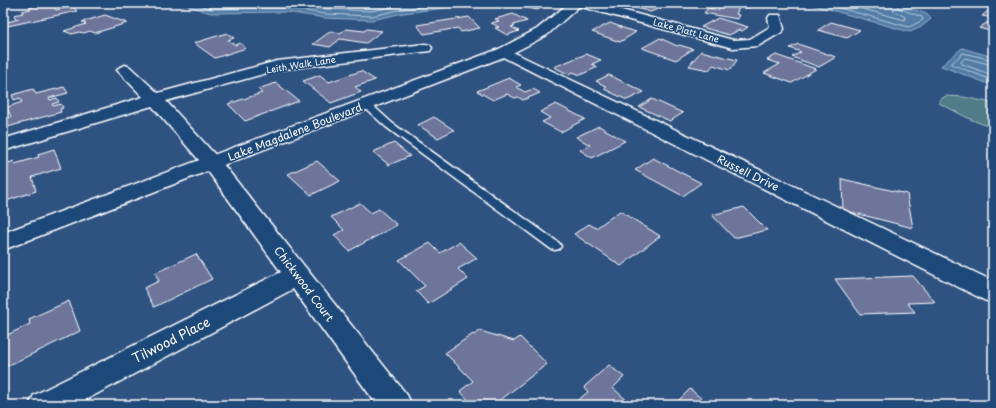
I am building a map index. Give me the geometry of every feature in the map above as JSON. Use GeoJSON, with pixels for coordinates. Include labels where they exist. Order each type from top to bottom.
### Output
{"type":"FeatureCollection","features":[{"type":"Feature","properties":{"kind":"street","name":"Lake Magdalene Boulevard"},"geometry":{"type":"LineString","coordinates":[[3,242],[504,52],[542,32],[577,3]]}},
{"type":"Feature","properties":{"kind":"street","name":"Lake Platt Lane"},"geometry":{"type":"LineString","coordinates":[[582,3],[734,44],[752,43],[777,29],[775,18]]}},
{"type":"Feature","properties":{"kind":"street","name":"Leith Walk Lane"},"geometry":{"type":"LineString","coordinates":[[3,146],[155,99],[277,66],[426,48]]}},
{"type":"Feature","properties":{"kind":"street","name":"Russell Drive"},"geometry":{"type":"LineString","coordinates":[[504,52],[993,293]]}},
{"type":"Feature","properties":{"kind":"street"},"geometry":{"type":"LineString","coordinates":[[125,70],[155,99],[212,164]]}},
{"type":"Feature","properties":{"kind":"street","name":"Chickwood Court"},"geometry":{"type":"LineString","coordinates":[[212,164],[396,405]]}},
{"type":"Feature","properties":{"kind":"street","name":"Tilwood Place"},"geometry":{"type":"LineString","coordinates":[[45,405],[297,275]]}},
{"type":"Feature","properties":{"kind":"lane"},"geometry":{"type":"LineString","coordinates":[[367,105],[389,125],[555,246]]}},
{"type":"Feature","properties":{"kind":"green space"},"geometry":{"type":"Polygon","coordinates":[[[946,96],[963,97],[993,103],[993,128],[972,120],[939,103],[941,99],[946,96]]]}},
{"type":"Feature","properties":{"kind":"water"},"geometry":{"type":"Polygon","coordinates":[[[179,3],[487,3],[403,13],[372,20],[325,18],[286,12],[211,13],[179,3]]]}},
{"type":"Feature","properties":{"kind":"water"},"geometry":{"type":"Polygon","coordinates":[[[806,3],[893,3],[927,14],[931,19],[921,27],[910,32],[806,3]]]}},
{"type":"Feature","properties":{"kind":"water"},"geometry":{"type":"Polygon","coordinates":[[[962,48],[993,57],[993,83],[989,84],[941,66],[962,48]]]}},
{"type":"Feature","properties":{"kind":"building"},"geometry":{"type":"Polygon","coordinates":[[[51,3],[56,10],[73,6],[77,11],[3,27],[3,23],[19,19],[16,19],[14,15],[31,9],[29,7],[51,3]]]}},
{"type":"Feature","properties":{"kind":"building"},"geometry":{"type":"Polygon","coordinates":[[[531,3],[552,3],[537,10],[524,7],[531,3]]]}},
{"type":"Feature","properties":{"kind":"building"},"geometry":{"type":"Polygon","coordinates":[[[630,3],[647,3],[661,8],[650,12],[626,5],[630,3]]]}},
{"type":"Feature","properties":{"kind":"building"},"geometry":{"type":"Polygon","coordinates":[[[731,3],[760,3],[748,8],[731,3]]]}},
{"type":"Feature","properties":{"kind":"building"},"geometry":{"type":"Polygon","coordinates":[[[721,5],[739,8],[736,14],[739,15],[737,19],[704,13],[708,8],[718,10],[721,5]]]}},
{"type":"Feature","properties":{"kind":"building"},"geometry":{"type":"Polygon","coordinates":[[[988,11],[993,12],[993,18],[982,16],[988,11]]]}},
{"type":"Feature","properties":{"kind":"building"},"geometry":{"type":"Polygon","coordinates":[[[513,14],[527,21],[511,27],[519,31],[507,35],[495,28],[499,27],[491,23],[499,21],[495,19],[513,14]]]}},
{"type":"Feature","properties":{"kind":"building"},"geometry":{"type":"Polygon","coordinates":[[[105,15],[127,23],[95,33],[90,31],[72,34],[64,31],[86,24],[82,22],[105,15]]]}},
{"type":"Feature","properties":{"kind":"building"},"geometry":{"type":"Polygon","coordinates":[[[469,17],[480,28],[461,32],[458,28],[424,34],[417,25],[469,17]]]}},
{"type":"Feature","properties":{"kind":"building"},"geometry":{"type":"Polygon","coordinates":[[[718,18],[748,27],[742,31],[739,30],[729,35],[701,27],[718,18]]]}},
{"type":"Feature","properties":{"kind":"building"},"geometry":{"type":"Polygon","coordinates":[[[993,20],[993,32],[979,28],[993,20]]]}},
{"type":"Feature","properties":{"kind":"building"},"geometry":{"type":"Polygon","coordinates":[[[831,22],[860,30],[847,38],[818,30],[831,22]]]}},
{"type":"Feature","properties":{"kind":"building"},"geometry":{"type":"Polygon","coordinates":[[[610,23],[636,32],[620,42],[592,32],[610,23]]]}},
{"type":"Feature","properties":{"kind":"building"},"geometry":{"type":"Polygon","coordinates":[[[346,29],[382,31],[366,43],[340,39],[330,47],[313,44],[331,31],[340,33],[346,29]]]}},
{"type":"Feature","properties":{"kind":"building"},"geometry":{"type":"Polygon","coordinates":[[[227,33],[234,38],[228,40],[235,45],[240,43],[246,48],[215,58],[194,43],[227,33]]]}},
{"type":"Feature","properties":{"kind":"building"},"geometry":{"type":"Polygon","coordinates":[[[660,38],[677,46],[679,45],[693,49],[676,60],[642,48],[660,38]]]}},
{"type":"Feature","properties":{"kind":"building"},"geometry":{"type":"Polygon","coordinates":[[[798,44],[836,57],[819,67],[792,57],[801,52],[790,48],[798,44]]]}},
{"type":"Feature","properties":{"kind":"building"},"geometry":{"type":"Polygon","coordinates":[[[701,51],[737,60],[730,70],[713,65],[709,70],[689,66],[701,51]]]}},
{"type":"Feature","properties":{"kind":"building"},"geometry":{"type":"Polygon","coordinates":[[[586,54],[601,60],[592,64],[598,67],[580,75],[573,72],[568,74],[554,67],[586,54]]]}},
{"type":"Feature","properties":{"kind":"building"},"geometry":{"type":"Polygon","coordinates":[[[776,55],[816,69],[792,83],[764,73],[780,64],[767,60],[776,55]]]}},
{"type":"Feature","properties":{"kind":"building"},"geometry":{"type":"Polygon","coordinates":[[[361,71],[375,80],[355,87],[361,92],[331,103],[303,81],[320,75],[329,82],[361,71]]]}},
{"type":"Feature","properties":{"kind":"building"},"geometry":{"type":"Polygon","coordinates":[[[609,75],[644,92],[627,100],[604,89],[607,87],[596,81],[609,75]]]}},
{"type":"Feature","properties":{"kind":"building"},"geometry":{"type":"Polygon","coordinates":[[[509,78],[521,85],[516,87],[525,92],[533,89],[540,93],[523,100],[507,94],[493,100],[477,91],[509,78]]]}},
{"type":"Feature","properties":{"kind":"building"},"geometry":{"type":"Polygon","coordinates":[[[276,83],[299,101],[245,121],[228,104],[262,93],[258,89],[276,83]]]}},
{"type":"Feature","properties":{"kind":"building"},"geometry":{"type":"Polygon","coordinates":[[[64,87],[68,93],[49,98],[50,100],[57,98],[59,102],[52,104],[53,106],[61,104],[63,108],[60,109],[61,112],[4,128],[3,119],[11,117],[8,110],[5,108],[22,102],[20,98],[14,100],[12,95],[33,89],[36,94],[64,87]]]}},
{"type":"Feature","properties":{"kind":"building"},"geometry":{"type":"Polygon","coordinates":[[[652,99],[683,113],[670,121],[639,107],[652,99]]]}},
{"type":"Feature","properties":{"kind":"building"},"geometry":{"type":"Polygon","coordinates":[[[556,104],[585,119],[561,132],[542,122],[550,118],[540,112],[556,104]]]}},
{"type":"Feature","properties":{"kind":"building"},"geometry":{"type":"Polygon","coordinates":[[[434,117],[454,130],[438,138],[418,125],[434,117]]]}},
{"type":"Feature","properties":{"kind":"building"},"geometry":{"type":"Polygon","coordinates":[[[599,126],[625,141],[592,158],[580,150],[590,145],[576,137],[599,126]]]}},
{"type":"Feature","properties":{"kind":"building"},"geometry":{"type":"Polygon","coordinates":[[[394,143],[410,156],[389,165],[373,152],[394,143]]]}},
{"type":"Feature","properties":{"kind":"building"},"geometry":{"type":"Polygon","coordinates":[[[54,149],[61,168],[32,177],[36,191],[3,202],[3,165],[14,161],[15,164],[39,157],[38,154],[54,149]]]}},
{"type":"Feature","properties":{"kind":"building"},"geometry":{"type":"Polygon","coordinates":[[[653,158],[701,183],[683,196],[635,170],[653,158]]]}},
{"type":"Feature","properties":{"kind":"building"},"geometry":{"type":"Polygon","coordinates":[[[317,161],[340,181],[311,195],[288,174],[317,161]]]}},
{"type":"Feature","properties":{"kind":"building"},"geometry":{"type":"Polygon","coordinates":[[[842,179],[907,194],[913,228],[843,210],[842,179]]]}},
{"type":"Feature","properties":{"kind":"building"},"geometry":{"type":"Polygon","coordinates":[[[360,203],[371,213],[379,209],[397,225],[349,251],[334,235],[344,230],[331,217],[360,203]]]}},
{"type":"Feature","properties":{"kind":"building"},"geometry":{"type":"Polygon","coordinates":[[[744,207],[767,230],[734,238],[712,215],[744,207]]]}},
{"type":"Feature","properties":{"kind":"building"},"geometry":{"type":"Polygon","coordinates":[[[620,211],[660,236],[621,266],[574,234],[589,224],[596,228],[620,211]]]}},
{"type":"Feature","properties":{"kind":"building"},"geometry":{"type":"Polygon","coordinates":[[[459,242],[477,258],[458,269],[468,279],[428,304],[416,291],[425,286],[399,260],[430,243],[440,253],[459,242]]]}},
{"type":"Feature","properties":{"kind":"building"},"geometry":{"type":"Polygon","coordinates":[[[196,254],[212,279],[154,307],[144,288],[159,281],[155,273],[196,254]]]}},
{"type":"Feature","properties":{"kind":"building"},"geometry":{"type":"Polygon","coordinates":[[[913,276],[935,302],[907,303],[915,312],[860,314],[835,279],[913,276]]]}},
{"type":"Feature","properties":{"kind":"building"},"geometry":{"type":"Polygon","coordinates":[[[69,301],[80,331],[5,367],[3,358],[3,337],[30,324],[29,319],[69,301]]]}},
{"type":"Feature","properties":{"kind":"building"},"geometry":{"type":"Polygon","coordinates":[[[480,331],[514,341],[520,337],[547,364],[494,405],[473,405],[460,391],[473,381],[445,353],[480,331]]]}},
{"type":"Feature","properties":{"kind":"building"},"geometry":{"type":"Polygon","coordinates":[[[609,365],[624,377],[613,388],[632,405],[572,405],[588,392],[584,387],[609,365]]]}},
{"type":"Feature","properties":{"kind":"building"},"geometry":{"type":"Polygon","coordinates":[[[690,389],[709,405],[674,405],[690,389]]]}}]}
